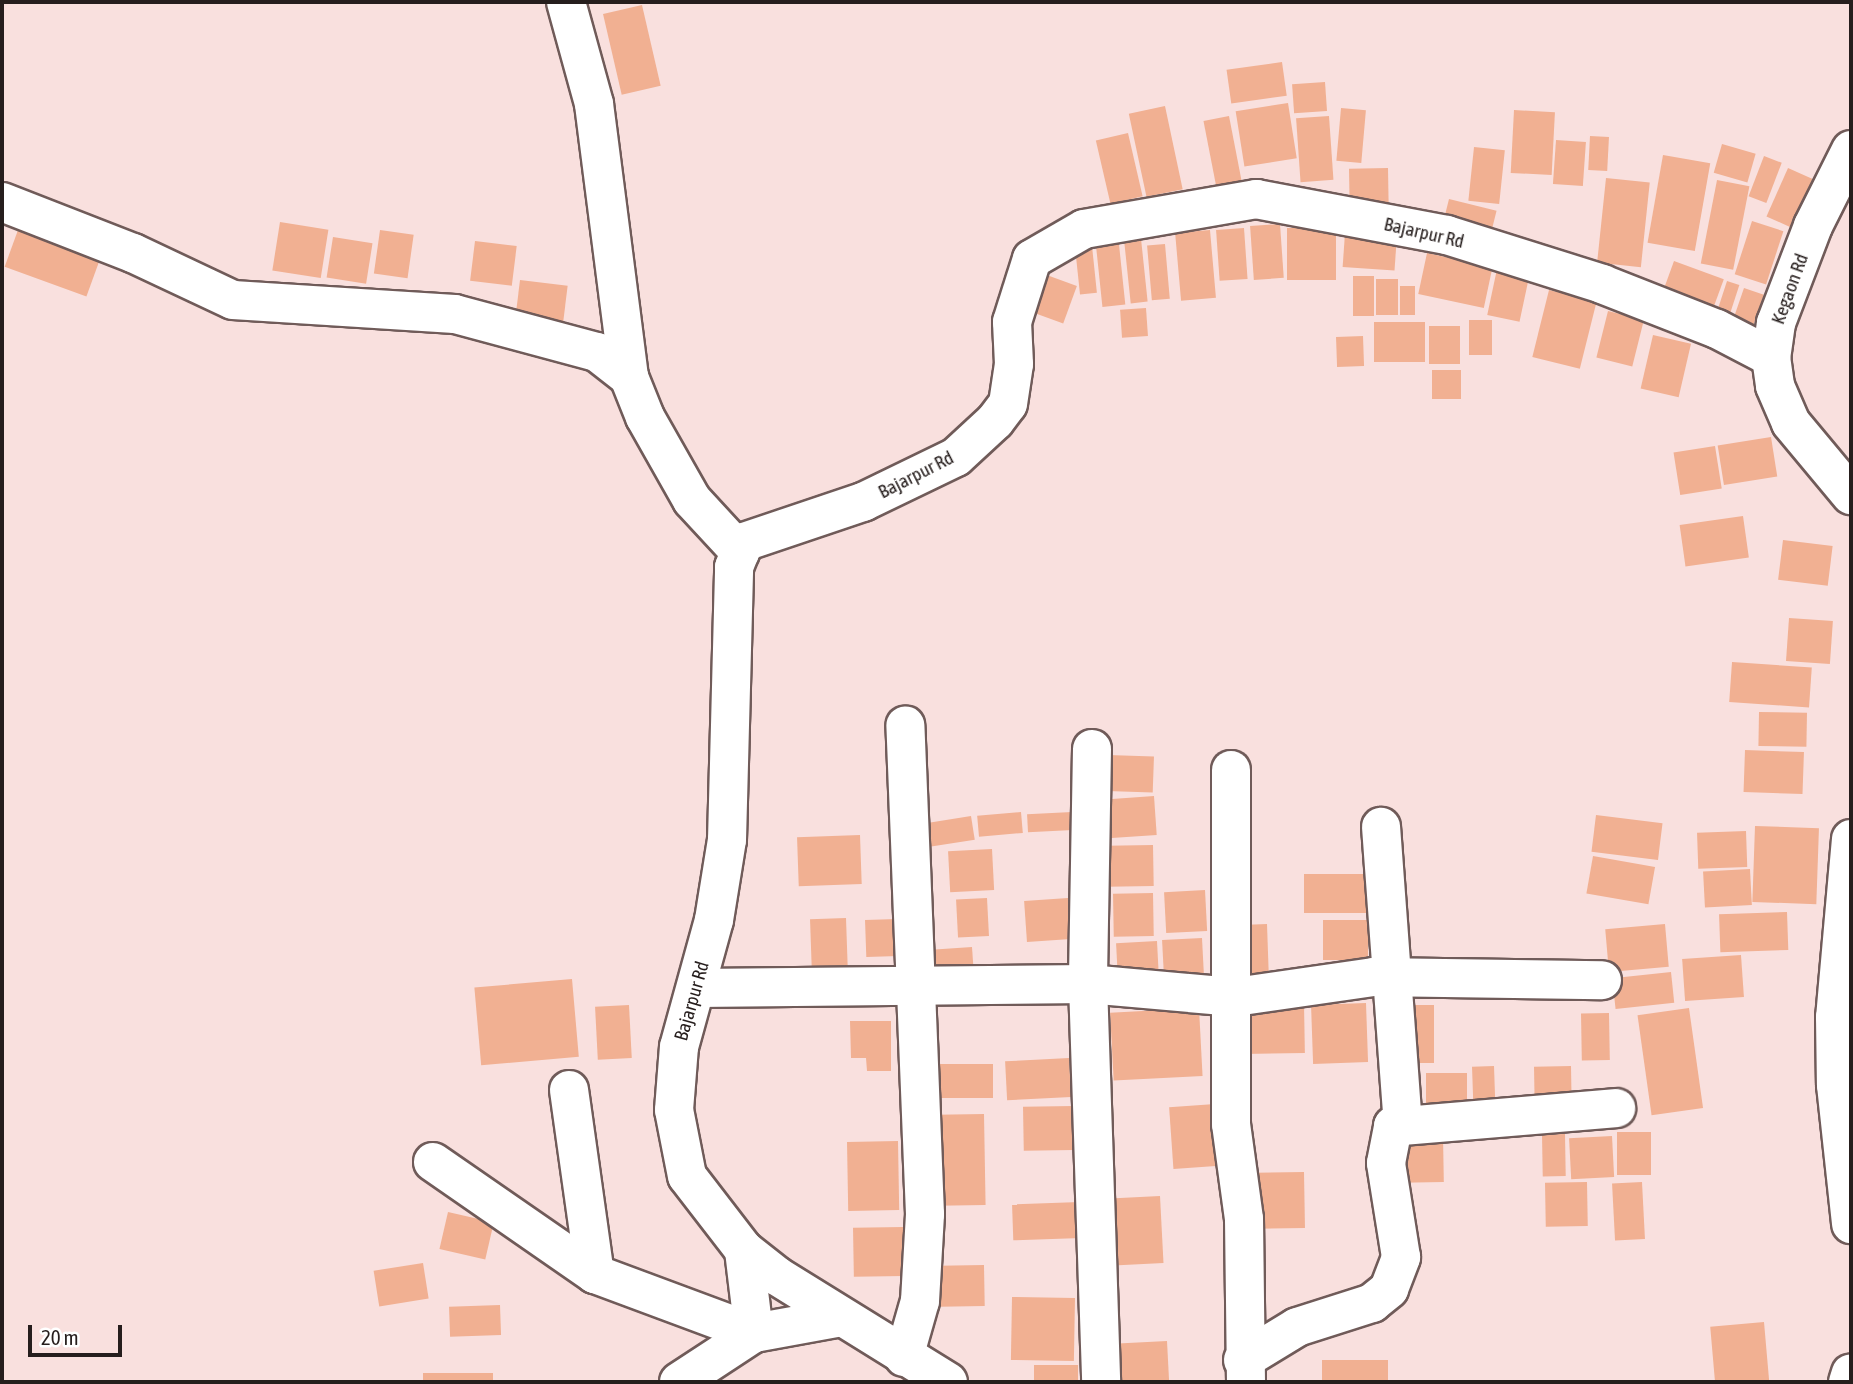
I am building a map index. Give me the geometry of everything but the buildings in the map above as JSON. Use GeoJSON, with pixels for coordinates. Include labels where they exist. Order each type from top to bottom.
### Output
{"type":"FeatureCollection","features":[{"type":"Feature","properties":{"kind":"street"},"geometry":{"type":"LineString","coordinates":[[566,2],[594,104],[629,377],[645,417],[692,500],[740,552]]}},
{"type":"Feature","properties":{"kind":"street","name":"Kegaon Rd"},"geometry":{"type":"LineString","coordinates":[[1851,150],[1813,226],[1776,323],[1771,357],[1775,386],[1791,422],[1851,495]]}},
{"type":"Feature","properties":{"kind":"street","name":"Bajarpur Rd"},"geometry":{"type":"LineString","coordinates":[[948,1382],[842,1317],[744,1250],[687,1176],[674,1110],[679,1047],[697,988],[727,840],[734,567],[744,542],[863,502],[956,457],[995,421],[1008,404],[1014,364],[1012,321],[1032,259],[1084,229],[1256,199],[1447,235],[1602,284],[1717,329],[1771,357]]}},
{"type":"Feature","properties":{"kind":"street"},"geometry":{"type":"LineString","coordinates":[[2,202],[132,253],[233,300],[455,314],[597,352],[629,377]]}},
{"type":"Feature","properties":{"kind":"street"},"geometry":{"type":"LineString","coordinates":[[904,1357],[920,1301],[925,1214],[905,725]]}},
{"type":"Feature","properties":{"kind":"street"},"geometry":{"type":"LineString","coordinates":[[1092,749],[1088,984],[1101,1382]]}},
{"type":"Feature","properties":{"kind":"street"},"geometry":{"type":"LineString","coordinates":[[1231,770],[1235,997],[1231,1124],[1244,1219],[1245,1371]]}},
{"type":"Feature","properties":{"kind":"street"},"geometry":{"type":"LineString","coordinates":[[1381,827],[1390,978],[1403,1126]]}},
{"type":"Feature","properties":{"kind":"street"},"geometry":{"type":"LineString","coordinates":[[1851,839],[1835,1017],[1836,1085],[1851,1224]]}},
{"type":"Feature","properties":{"kind":"street"},"geometry":{"type":"LineString","coordinates":[[697,988],[1088,984],[1235,997],[1390,978],[1602,981]]}},
{"type":"Feature","properties":{"kind":"street"},"geometry":{"type":"LineString","coordinates":[[569,1090],[595,1274]]}},
{"type":"Feature","properties":{"kind":"street"},"geometry":{"type":"LineString","coordinates":[[1245,1371],[1297,1327],[1372,1303],[1390,1289],[1401,1257],[1387,1163],[1393,1126],[1615,1108]]}},
{"type":"Feature","properties":{"kind":"street"},"geometry":{"type":"LineString","coordinates":[[433,1162],[595,1274],[754,1333]]}},
{"type":"Feature","properties":{"kind":"street"},"geometry":{"type":"LineString","coordinates":[[744,1250],[754,1333]]}},
{"type":"Feature","properties":{"kind":"street"},"geometry":{"type":"LineString","coordinates":[[679,1382],[754,1333],[842,1317]]}},
{"type":"Feature","properties":{"kind":"street"},"geometry":{"type":"LineString","coordinates":[[1848,1382],[1851,1373]]}}]}
